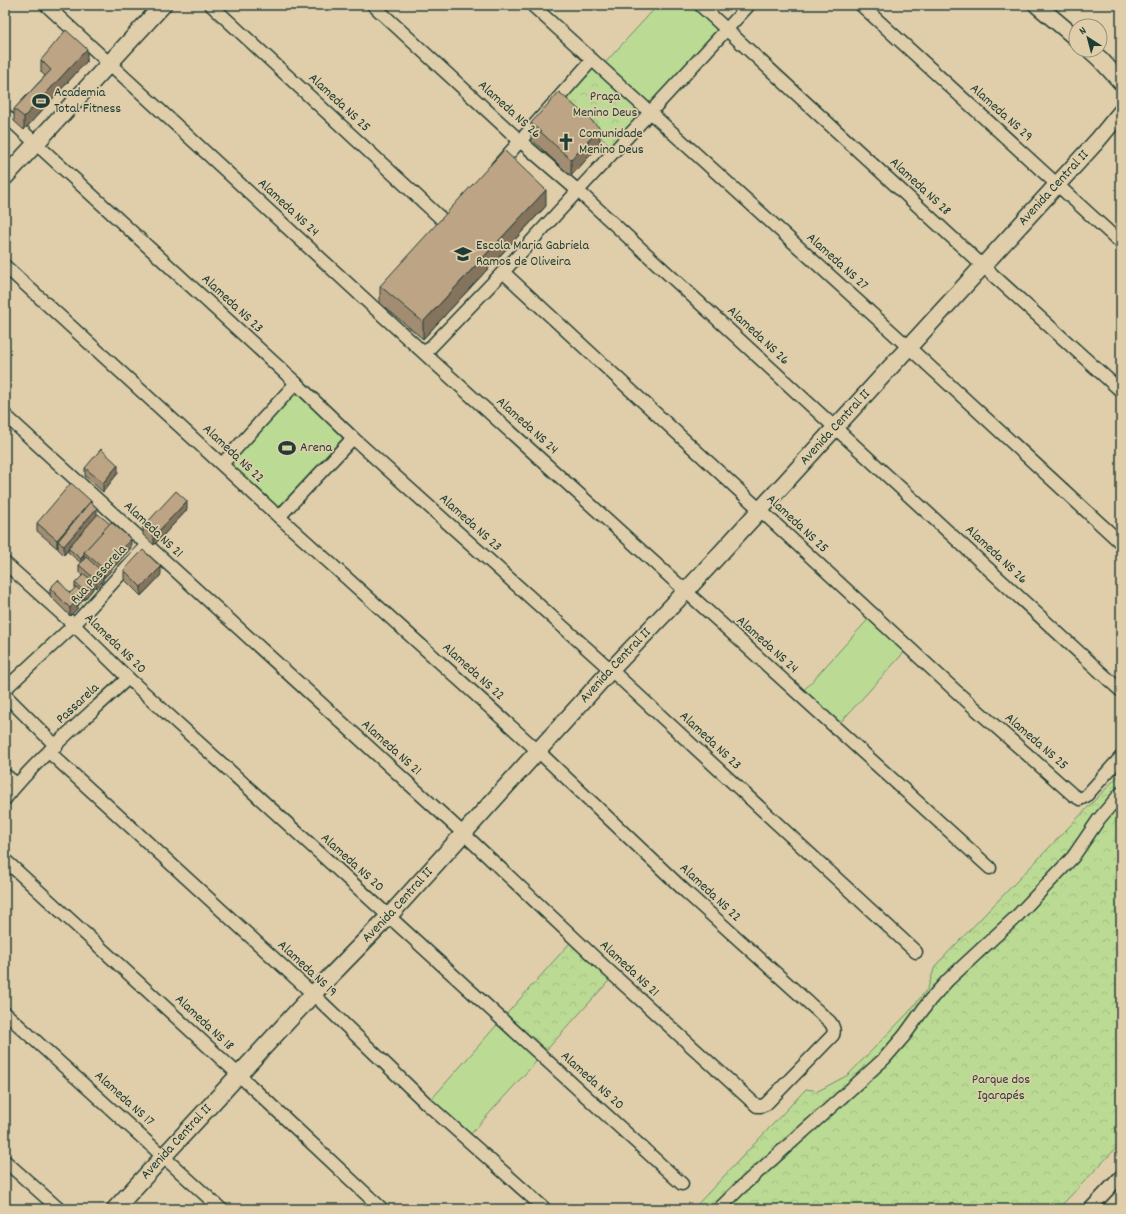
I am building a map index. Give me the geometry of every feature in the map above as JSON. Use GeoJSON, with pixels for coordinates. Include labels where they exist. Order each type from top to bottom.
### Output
{"type":"FeatureCollection","features":[{"type":"Feature","properties":{"kind":"street","name":"Alameda NS 24"},"geometry":{"type":"LineString","coordinates":[[46,5],[373,301],[425,353],[990,868]]}},
{"type":"Feature","properties":{"kind":"street"},"geometry":{"type":"LineString","coordinates":[[5,177],[163,5]]}},
{"type":"Feature","properties":{"kind":"street","name":"Alameda NS 25"},"geometry":{"type":"LineString","coordinates":[[211,5],[443,226],[456,212]]}},
{"type":"Feature","properties":{"kind":"street","name":"Alameda NS 26"},"geometry":{"type":"LineString","coordinates":[[373,5],[520,141],[577,190],[1121,691]]}},
{"type":"Feature","properties":{"kind":"street","name":"Alameda NS 27"},"geometry":{"type":"LineString","coordinates":[[532,5],[1121,543]]}},
{"type":"Feature","properties":{"kind":"street","name":"Alameda NS 28"},"geometry":{"type":"LineString","coordinates":[[700,5],[1121,391]]}},
{"type":"Feature","properties":{"kind":"street"},"geometry":{"type":"LineString","coordinates":[[425,353],[503,272],[577,190],[750,5]]}},
{"type":"Feature","properties":{"kind":"street","name":"Alameda NS 29"},"geometry":{"type":"LineString","coordinates":[[861,5],[1121,243]]}},
{"type":"Feature","properties":{"kind":"street"},"geometry":{"type":"LineString","coordinates":[[1037,5],[1068,31]]}},
{"type":"Feature","properties":{"kind":"street"},"geometry":{"type":"LineString","coordinates":[[1099,58],[1121,82]]}},
{"type":"Feature","properties":{"kind":"street"},"geometry":{"type":"LineString","coordinates":[[488,176],[592,60]]}},
{"type":"Feature","properties":{"kind":"street","name":"Alameda NS 23"},"geometry":{"type":"LineString","coordinates":[[5,115],[296,383],[353,438],[611,670],[916,952]]}},
{"type":"Feature","properties":{"kind":"street","name":"Avenida Central II"},"geometry":{"type":"LineString","coordinates":[[115,1209],[163,1155],[313,994],[389,916],[611,670],[686,591],[909,348],[1118,116]]}},
{"type":"Feature","properties":{"kind":"street","name":"Alameda NS 22"},"geometry":{"type":"LineString","coordinates":[[5,266],[279,517],[538,751],[686,892],[833,1026],[834,1030],[832,1035],[820,1050],[764,1105],[760,1107],[757,1106]]}},
{"type":"Feature","properties":{"kind":"street","name":"Alameda NS 25"},"geometry":{"type":"LineString","coordinates":[[503,272],[959,694],[1073,795],[1080,799],[1086,796],[1121,757]]}},
{"type":"Feature","properties":{"kind":"street"},"geometry":{"type":"LineString","coordinates":[[222,464],[296,383]]}},
{"type":"Feature","properties":{"kind":"street","name":"Alameda NS 21"},"geometry":{"type":"LineString","coordinates":[[5,415],[464,834],[608,970],[757,1106]]}},
{"type":"Feature","properties":{"kind":"street"},"geometry":{"type":"LineString","coordinates":[[279,517],[353,438]]}},
{"type":"Feature","properties":{"kind":"street","name":"Rua Passarela"},"geometry":{"type":"LineString","coordinates":[[5,689],[74,625],[147,545]]}},
{"type":"Feature","properties":{"kind":"street","name":"Alameda NS 20"},"geometry":{"type":"LineString","coordinates":[[5,563],[74,625],[128,678],[682,1184]]}},
{"type":"Feature","properties":{"kind":"street","name":"Passarela"},"geometry":{"type":"LineString","coordinates":[[52,749],[128,678]]}},
{"type":"Feature","properties":{"kind":"street","name":"Alameda NS 19"},"geometry":{"type":"LineString","coordinates":[[5,695],[52,749],[313,994],[426,1103],[545,1209]]}},
{"type":"Feature","properties":{"kind":"street"},"geometry":{"type":"LineString","coordinates":[[5,800],[17,784],[52,749]]}},
{"type":"Feature","properties":{"kind":"street"},"geometry":{"type":"LineString","coordinates":[[5,775],[17,784]]}},
{"type":"Feature","properties":{"kind":"street"},"geometry":{"type":"LineString","coordinates":[[719,1209],[739,1189],[884,1058],[904,1036],[930,1000],[948,980],[1017,916],[1073,856],[1099,819],[1121,793]]}},
{"type":"Feature","properties":{"kind":"street","name":"Alameda NS 18"},"geometry":{"type":"LineString","coordinates":[[5,860],[382,1209]]}},
{"type":"Feature","properties":{"kind":"street","name":"Alameda NS 17"},"geometry":{"type":"LineString","coordinates":[[5,1013],[221,1209]]}},
{"type":"Feature","properties":{"kind":"street"},"geometry":{"type":"LineString","coordinates":[[5,1161],[59,1209]]}},
{"type":"Feature","properties":{"kind":"street"},"geometry":{"type":"LineString","coordinates":[[1090,1209],[1121,1176]]}},
{"type":"Feature","properties":{"kind":"green space"},"geometry":{"type":"Polygon","coordinates":[[[658,5],[699,5],[725,29],[653,107],[605,63],[658,5]]]}},
{"type":"Feature","properties":{"kind":"green space","name":"Praça Menino Deus"},"geometry":{"type":"Polygon","coordinates":[[[595,60],[651,110],[615,150],[559,100],[595,60]]]}},
{"type":"Feature","properties":{"kind":"green space","name":"Arena"},"geometry":{"type":"Polygon","coordinates":[[[295,380],[353,433],[280,516],[221,462],[295,380]]]}},
{"type":"Feature","properties":{"kind":"green space"},"geometry":{"type":"Polygon","coordinates":[[[873,614],[909,647],[839,724],[804,690],[873,614]]]}},
{"type":"Feature","properties":{"kind":"green space","name":"Parque dos Igarapés"},"geometry":{"type":"Polygon","coordinates":[[[1121,773],[1121,1143],[1058,1209],[693,1209],[806,1089],[818,1091],[848,1075],[908,1013],[928,988],[935,966],[1121,773]]]}},
{"type":"Feature","properties":{"kind":"green space"},"geometry":{"type":"Polygon","coordinates":[[[577,935],[616,973],[542,1055],[503,1018],[577,935]]]}},
{"type":"Feature","properties":{"kind":"green space"},"geometry":{"type":"Polygon","coordinates":[[[503,1018],[542,1055],[468,1137],[429,1102],[503,1018]]]}},
{"type":"Feature","properties":{"kind":"building"},"geometry":{"type":"Polygon","coordinates":[[[66,30],[87,49],[24,117],[14,109],[51,70],[41,60],[66,30]]]}},
{"type":"Feature","properties":{"kind":"building"},"geometry":{"type":"Polygon","coordinates":[[[559,92],[600,128],[571,160],[531,123],[559,92]]]}},
{"type":"Feature","properties":{"kind":"building","name":"Escola Maria Gabriela Ramos de Oliveira"},"geometry":{"type":"Polygon","coordinates":[[[504,150],[546,190],[423,322],[380,286],[504,150]]]}},
{"type":"Feature","properties":{"kind":"building"},"geometry":{"type":"Polygon","coordinates":[[[101,449],[118,465],[103,483],[85,468],[101,449]]]}},
{"type":"Feature","properties":{"kind":"building"},"geometry":{"type":"Polygon","coordinates":[[[71,483],[91,501],[57,540],[37,523],[71,483]]]}},
{"type":"Feature","properties":{"kind":"building"},"geometry":{"type":"Polygon","coordinates":[[[176,491],[187,501],[154,536],[143,527],[176,491]]]}},
{"type":"Feature","properties":{"kind":"building"},"geometry":{"type":"Polygon","coordinates":[[[90,502],[97,508],[64,546],[58,541],[90,502]]]}},
{"type":"Feature","properties":{"kind":"building"},"geometry":{"type":"Polygon","coordinates":[[[98,514],[110,524],[84,552],[81,559],[68,548],[98,514]]]}},
{"type":"Feature","properties":{"kind":"building"},"geometry":{"type":"Polygon","coordinates":[[[111,522],[131,539],[104,569],[84,552],[111,522]]]}},
{"type":"Feature","properties":{"kind":"building"},"geometry":{"type":"Polygon","coordinates":[[[143,550],[161,567],[141,587],[124,570],[143,550]]]}},
{"type":"Feature","properties":{"kind":"building"},"geometry":{"type":"Polygon","coordinates":[[[86,557],[103,572],[96,580],[79,565],[86,557]]]}},
{"type":"Feature","properties":{"kind":"building"},"geometry":{"type":"Polygon","coordinates":[[[84,574],[93,581],[84,591],[75,583],[84,574]]]}},
{"type":"Feature","properties":{"kind":"building"},"geometry":{"type":"Polygon","coordinates":[[[58,580],[70,593],[76,587],[82,592],[77,599],[72,595],[77,600],[70,608],[50,588],[58,580]]]}},
{"type":"Feature","properties":{"kind":"place","name":"Academia Total Fitness"},"geometry":{"type":"Point","coordinates":[41,101]}},
{"type":"Feature","properties":{"kind":"place","name":"Comunidade Menino Deus"},"geometry":{"type":"Point","coordinates":[566,142]}},
{"type":"Feature","properties":{"kind":"place","name":"Escola Maria Gabriela Ramos de Oliveira"},"geometry":{"type":"Point","coordinates":[463,254]}},
{"type":"Feature","properties":{"kind":"place","name":"Arena"},"geometry":{"type":"Point","coordinates":[287,448]}}]}
